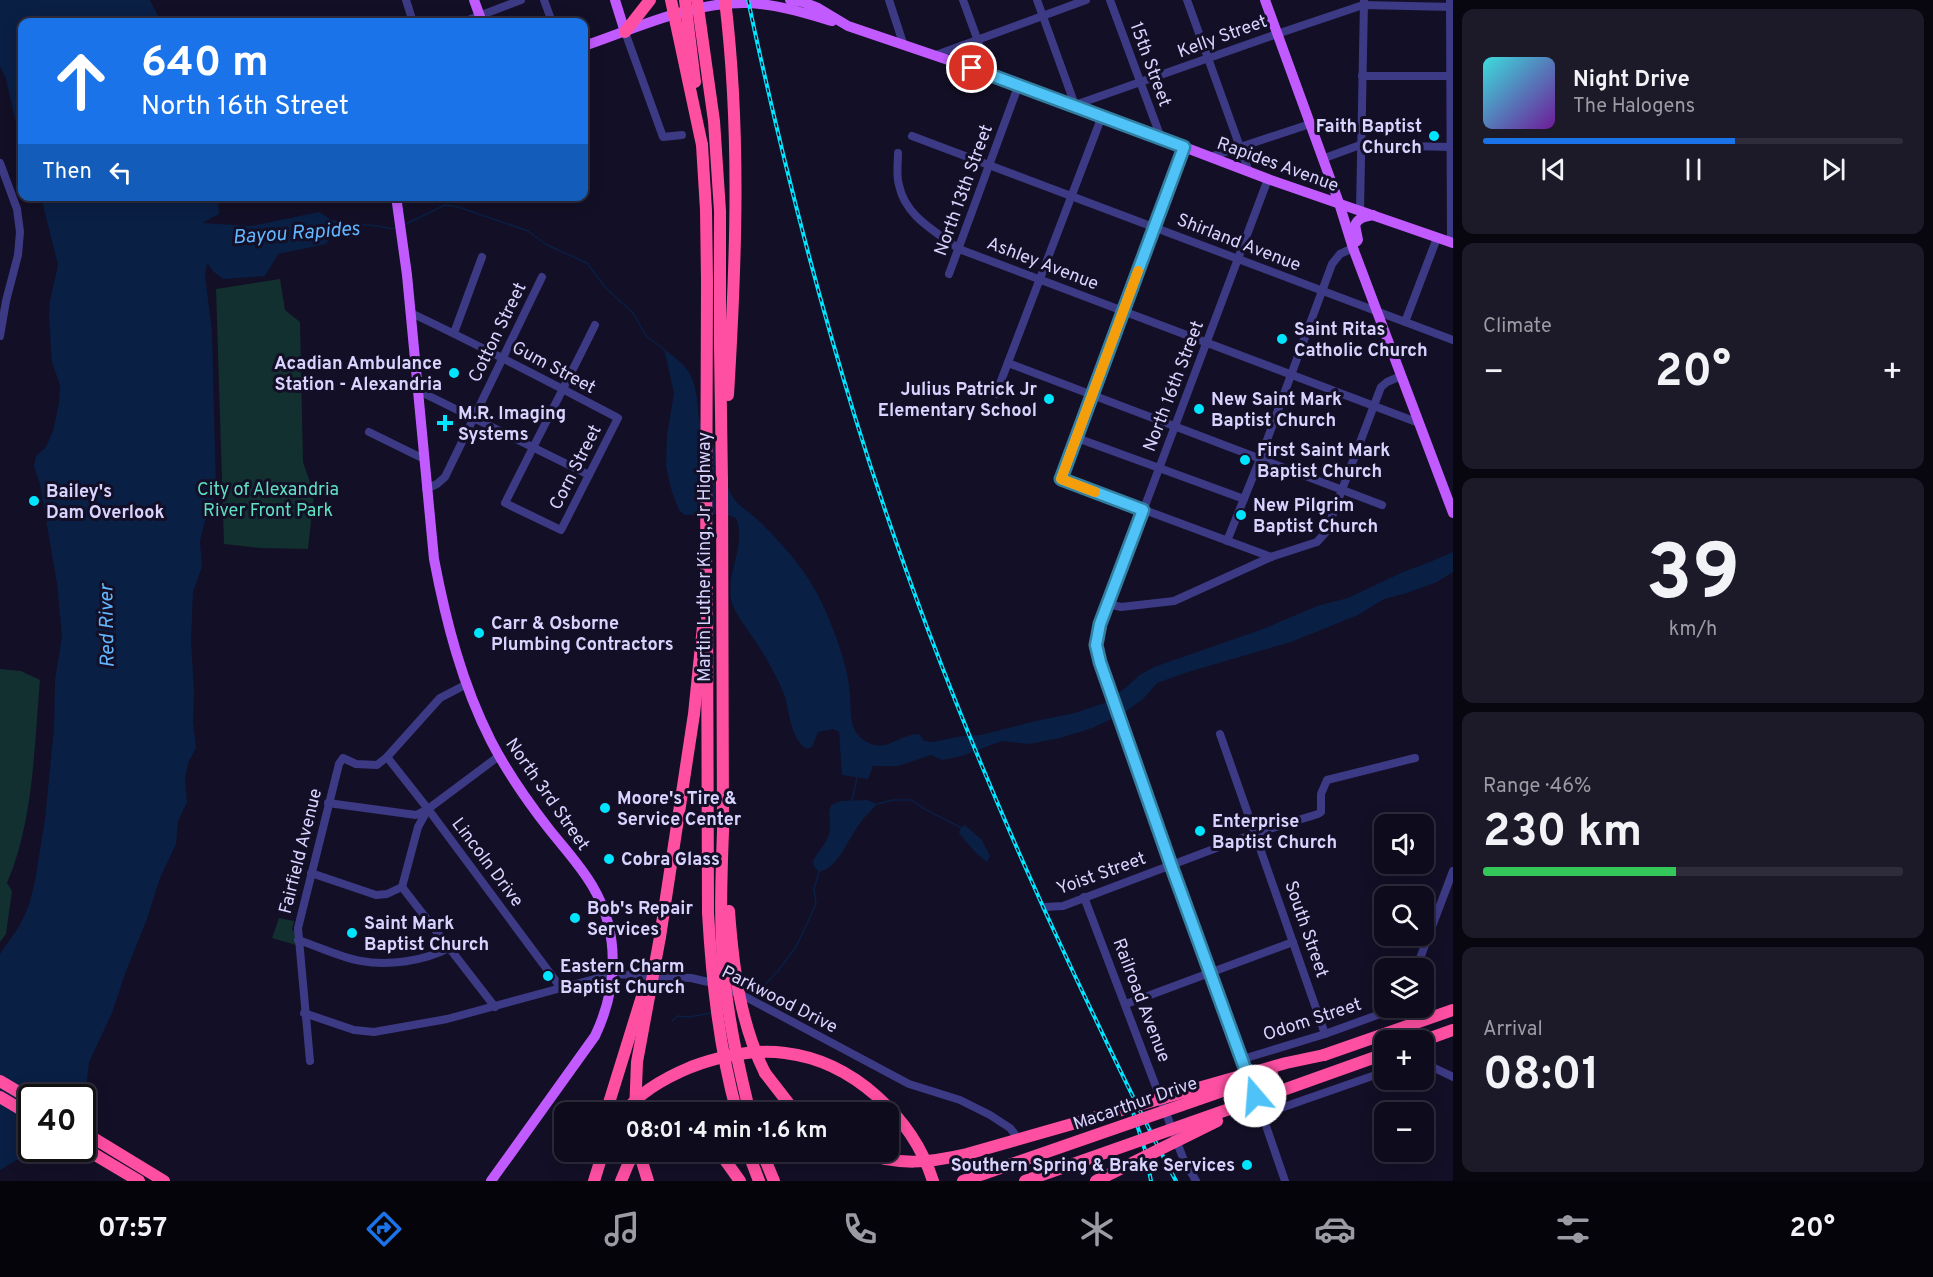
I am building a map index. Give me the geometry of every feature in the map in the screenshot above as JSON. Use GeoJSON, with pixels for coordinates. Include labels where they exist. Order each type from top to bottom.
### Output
{"type":"FeatureCollection","features":[{"type":"Feature","properties":{"kind":"highway"},"geometry":{"type":"LineString","coordinates":[[625,32],[650,0]]}},
{"type":"Feature","properties":{"kind":"highway"},"geometry":{"type":"LineString","coordinates":[[671,0],[702,145]]}},
{"type":"Feature","properties":{"kind":"highway","name":"Martin Luther King, Jr Highway"},"geometry":{"type":"LineString","coordinates":[[685,0],[702,145],[706,210],[709,924],[719,1034],[734,1102]]}},
{"type":"Feature","properties":{"kind":"highway","name":"Martin Luther King, Jr Highway"},"geometry":{"type":"LineString","coordinates":[[697,0],[714,121],[720,211],[722,910],[725,989],[735,1050],[747,1102]]}},
{"type":"Feature","properties":{"kind":"highway"},"geometry":{"type":"LineString","coordinates":[[722,480],[736,212],[736,128],[725,0]]}},
{"type":"Feature","properties":{"kind":"highway"},"geometry":{"type":"LineString","coordinates":[[636,1102],[638,1062],[660,937],[694,714],[707,588]]}},
{"type":"Feature","properties":{"kind":"highway"},"geometry":{"type":"LineString","coordinates":[[723,831],[733,956],[747,1028],[757,1058],[765,1073],[787,1102]]}},
{"type":"Feature","properties":{"kind":"highway"},"geometry":{"type":"LineString","coordinates":[[609,1102],[660,937]]}},
{"type":"Feature","properties":{"kind":"highway","name":"Macarthur Drive"},"geometry":{"type":"LineString","coordinates":[[963,1181],[1452,1011]]}},
{"type":"Feature","properties":{"kind":"highway"},"geometry":{"type":"LineString","coordinates":[[1434,1037],[1453,1030]]}},
{"type":"Feature","properties":{"kind":"highway"},"geometry":{"type":"LineString","coordinates":[[635,1102],[658,1084],[704,1063],[727,1056],[769,1052],[796,1055],[841,1072],[882,1102]]}},
{"type":"Feature","properties":{"kind":"highway"},"geometry":{"type":"LineString","coordinates":[[899,1162],[923,1162],[957,1156],[1254,1071],[1324,1055]]}},
{"type":"Feature","properties":{"kind":"highway","name":"Macarthur Drive"},"geometry":{"type":"LineString","coordinates":[[1025,1181],[1374,1058]]}},
{"type":"Feature","properties":{"kind":"highway"},"geometry":{"type":"LineString","coordinates":[[0,1081],[18,1092]]}},
{"type":"Feature","properties":{"kind":"highway"},"geometry":{"type":"LineString","coordinates":[[1096,1181],[1269,1095]]}},
{"type":"Feature","properties":{"kind":"highway"},"geometry":{"type":"LineString","coordinates":[[0,1097],[18,1108]]}},
{"type":"Feature","properties":{"kind":"highway"},"geometry":{"type":"LineString","coordinates":[[899,1119],[912,1134],[933,1181]]}},
{"type":"Feature","properties":{"kind":"highway"},"geometry":{"type":"LineString","coordinates":[[96,1140],[164,1181]]}},
{"type":"Feature","properties":{"kind":"highway"},"geometry":{"type":"LineString","coordinates":[[96,1155],[140,1181]]}},
{"type":"Feature","properties":{"kind":"highway"},"geometry":{"type":"LineString","coordinates":[[592,1181],[593,1162]]}},
{"type":"Feature","properties":{"kind":"highway"},"geometry":{"type":"LineString","coordinates":[[592,1181],[599,1162]]}},
{"type":"Feature","properties":{"kind":"highway"},"geometry":{"type":"LineString","coordinates":[[621,1181],[630,1162]]}},
{"type":"Feature","properties":{"kind":"highway"},"geometry":{"type":"LineString","coordinates":[[642,1162],[648,1181]]}},
{"type":"Feature","properties":{"kind":"highway"},"geometry":{"type":"LineString","coordinates":[[726,1162],[740,1181]]}},
{"type":"Feature","properties":{"kind":"highway"},"geometry":{"type":"LineString","coordinates":[[752,1162],[759,1181]]}},
{"type":"Feature","properties":{"kind":"highway"},"geometry":{"type":"LineString","coordinates":[[766,1162],[774,1181]]}},
{"type":"Feature","properties":{"kind":"main road"},"geometry":{"type":"LineString","coordinates":[[474,0],[481,18]]}},
{"type":"Feature","properties":{"kind":"main road"},"geometry":{"type":"LineString","coordinates":[[615,0],[625,32]]}},
{"type":"Feature","properties":{"kind":"main road","name":"Rapides Avenue"},"geometry":{"type":"LineString","coordinates":[[790,0],[818,8],[849,26],[1019,84],[1268,179],[1452,243]]}},
{"type":"Feature","properties":{"kind":"main road"},"geometry":{"type":"LineString","coordinates":[[1265,0],[1339,203],[1353,248],[1453,512]]}},
{"type":"Feature","properties":{"kind":"main road"},"geometry":{"type":"LineString","coordinates":[[588,45],[679,12],[714,5],[748,3],[796,10],[849,26]]}},
{"type":"Feature","properties":{"kind":"main road","name":"North 3rd Street"},"geometry":{"type":"LineString","coordinates":[[397,201],[405,253],[426,489],[434,559],[442,603],[478,714],[500,756],[530,802],[587,877],[598,897],[610,928],[613,948],[613,974],[606,1009],[592,1041],[491,1181]]}},
{"type":"Feature","properties":{"kind":"main road"},"geometry":{"type":"LineString","coordinates":[[1353,248],[1358,240],[1355,225],[1361,217],[1373,215]]}},
{"type":"Feature","properties":{"kind":"street"},"geometry":{"type":"LineString","coordinates":[[406,0],[412,18]]}},
{"type":"Feature","properties":{"kind":"street"},"geometry":{"type":"LineString","coordinates":[[483,18],[521,0]]}},
{"type":"Feature","properties":{"kind":"street"},"geometry":{"type":"LineString","coordinates":[[544,0],[551,18]]}},
{"type":"Feature","properties":{"kind":"street"},"geometry":{"type":"LineString","coordinates":[[889,0],[903,43]]}},
{"type":"Feature","properties":{"kind":"street"},"geometry":{"type":"LineString","coordinates":[[963,0],[990,74]]}},
{"type":"Feature","properties":{"kind":"street"},"geometry":{"type":"LineString","coordinates":[[1037,0],[1075,105]]}},
{"type":"Feature","properties":{"kind":"street"},"geometry":{"type":"LineString","coordinates":[[936,55],[1086,0]]}},
{"type":"Feature","properties":{"kind":"street","name":"15th Street"},"geometry":{"type":"LineString","coordinates":[[1110,0],[1161,138]]}},
{"type":"Feature","properties":{"kind":"street"},"geometry":{"type":"LineString","coordinates":[[1187,0],[1249,172]]}},
{"type":"Feature","properties":{"kind":"street"},"geometry":{"type":"LineString","coordinates":[[1360,210],[1364,2]]}},
{"type":"Feature","properties":{"kind":"street","name":"Kelly Street"},"geometry":{"type":"LineString","coordinates":[[1075,105],[1364,2],[1451,4]]}},
{"type":"Feature","properties":{"kind":"street"},"geometry":{"type":"LineString","coordinates":[[1451,4],[1452,243]]}},
{"type":"Feature","properties":{"kind":"street"},"geometry":{"type":"LineString","coordinates":[[625,32],[663,137],[682,135]]}},
{"type":"Feature","properties":{"kind":"street"},"geometry":{"type":"LineString","coordinates":[[1362,76],[1451,76]]}},
{"type":"Feature","properties":{"kind":"street","name":"North 13th Street"},"geometry":{"type":"LineString","coordinates":[[949,274],[1019,84]]}},
{"type":"Feature","properties":{"kind":"street"},"geometry":{"type":"LineString","coordinates":[[996,394],[1102,116]]}},
{"type":"Feature","properties":{"kind":"street"},"geometry":{"type":"LineString","coordinates":[[1210,157],[1310,124]]}},
{"type":"Feature","properties":{"kind":"street","name":"Shirland Avenue"},"geometry":{"type":"LineString","coordinates":[[912,136],[1453,340]]}},
{"type":"Feature","properties":{"kind":"street"},"geometry":{"type":"LineString","coordinates":[[1322,159],[1360,145],[1452,147]]}},
{"type":"Feature","properties":{"kind":"street"},"geometry":{"type":"LineString","coordinates":[[1184,147],[1061,479],[1271,557]]}},
{"type":"Feature","properties":{"kind":"street","name":"Ashley Avenue"},"geometry":{"type":"LineString","coordinates":[[898,153],[898,184],[906,205],[958,249],[1419,423]]}},
{"type":"Feature","properties":{"kind":"street"},"geometry":{"type":"LineString","coordinates":[[0,163],[17,209],[20,243],[0,336]]}},
{"type":"Feature","properties":{"kind":"street","name":"North 16th Street"},"geometry":{"type":"LineString","coordinates":[[1268,179],[1100,624],[1096,645],[1171,865],[1243,1059],[1285,1181]]}},
{"type":"Feature","properties":{"kind":"street"},"geometry":{"type":"LineString","coordinates":[[1405,322],[1437,238]]}},
{"type":"Feature","properties":{"kind":"street"},"geometry":{"type":"LineString","coordinates":[[1227,541],[1335,258],[1353,248]]}},
{"type":"Feature","properties":{"kind":"street"},"geometry":{"type":"LineString","coordinates":[[454,333],[483,257]]}},
{"type":"Feature","properties":{"kind":"street","name":"Cotton Street"},"geometry":{"type":"LineString","coordinates":[[426,489],[442,480],[542,277]]}},
{"type":"Feature","properties":{"kind":"street","name":"Gum Street"},"geometry":{"type":"LineString","coordinates":[[411,313],[618,418]]}},
{"type":"Feature","properties":{"kind":"street"},"geometry":{"type":"LineString","coordinates":[[533,448],[596,325]]}},
{"type":"Feature","properties":{"kind":"street"},"geometry":{"type":"LineString","coordinates":[[1008,363],[1382,505]]}},
{"type":"Feature","properties":{"kind":"street"},"geometry":{"type":"LineString","coordinates":[[1108,604],[1121,607],[1174,601],[1271,557],[1317,542],[1326,532],[1381,387],[1401,376]]}},
{"type":"Feature","properties":{"kind":"street"},"geometry":{"type":"LineString","coordinates":[[418,391],[589,475]]}},
{"type":"Feature","properties":{"kind":"street","name":"Corn Street"},"geometry":{"type":"LineString","coordinates":[[533,448],[505,503],[561,530],[618,418]]}},
{"type":"Feature","properties":{"kind":"street"},"geometry":{"type":"LineString","coordinates":[[369,432],[424,459]]}},
{"type":"Feature","properties":{"kind":"street"},"geometry":{"type":"LineString","coordinates":[[1077,438],[1244,499]]}},
{"type":"Feature","properties":{"kind":"street"},"geometry":{"type":"LineString","coordinates":[[387,757],[440,698],[467,684]]}},
{"type":"Feature","properties":{"kind":"street","name":"South Street"},"geometry":{"type":"LineString","coordinates":[[1220,734],[1325,1034]]}},
{"type":"Feature","properties":{"kind":"street"},"geometry":{"type":"LineString","coordinates":[[328,803],[416,815],[428,809],[500,756]]}},
{"type":"Feature","properties":{"kind":"street","name":"Fairfield Avenue"},"geometry":{"type":"LineString","coordinates":[[310,1061],[298,939],[300,917],[328,803],[336,772],[343,758],[356,764],[377,765],[387,757]]}},
{"type":"Feature","properties":{"kind":"street","name":"Lincoln Drive"},"geometry":{"type":"LineString","coordinates":[[387,757],[561,988]]}},
{"type":"Feature","properties":{"kind":"street","name":"Yoist Street"},"geometry":{"type":"LineString","coordinates":[[1045,907],[1063,906],[1256,833],[1321,812],[1320,794],[1327,780],[1415,758]]}},
{"type":"Feature","properties":{"kind":"street"},"geometry":{"type":"LineString","coordinates":[[402,887],[418,826],[428,809]]}},
{"type":"Feature","properties":{"kind":"street"},"geometry":{"type":"LineString","coordinates":[[1420,958],[1453,871]]}},
{"type":"Feature","properties":{"kind":"street"},"geometry":{"type":"LineString","coordinates":[[311,873],[376,895],[387,894],[402,887]]}},
{"type":"Feature","properties":{"kind":"street"},"geometry":{"type":"LineString","coordinates":[[402,887],[495,1006]]}},
{"type":"Feature","properties":{"kind":"street","name":"Railroad Avenue"},"geometry":{"type":"LineString","coordinates":[[1084,897],[1183,1158],[1196,1181]]}},
{"type":"Feature","properties":{"kind":"street"},"geometry":{"type":"LineString","coordinates":[[298,939],[358,961],[374,963],[419,958],[449,948]]}},
{"type":"Feature","properties":{"kind":"street"},"geometry":{"type":"LineString","coordinates":[[1126,1004],[1293,942]]}},
{"type":"Feature","properties":{"kind":"street","name":"Parkwood Drive"},"geometry":{"type":"LineString","coordinates":[[304,1013],[365,1032],[447,1020],[613,974],[676,976],[717,984],[744,996],[909,1084],[960,1100],[996,1119],[1014,1133]]}},
{"type":"Feature","properties":{"kind":"street","name":"Odom Street"},"geometry":{"type":"LineString","coordinates":[[1243,1059],[1374,1016]]}},
{"type":"Feature","properties":{"kind":"street"},"geometry":{"type":"LineString","coordinates":[[1434,1068],[1453,1077]]}},
{"type":"Feature","properties":{"kind":"street"},"geometry":{"type":"LineString","coordinates":[[1261,1115],[1374,1075]]}},
{"type":"Feature","properties":{"kind":"green space","name":"City of Alexandria River Front Park"},"geometry":{"type":"Polygon","coordinates":[[[280,279],[285,310],[300,322],[303,462],[314,494],[308,549],[260,548],[224,544],[216,289],[280,279]]]}},
{"type":"Feature","properties":{"kind":"green space"},"geometry":{"type":"Polygon","coordinates":[[[0,669],[21,671],[40,680],[28,809],[16,859],[7,883],[12,891],[6,934],[0,942],[0,669]]]}},
{"type":"Feature","properties":{"kind":"green space"},"geometry":{"type":"Polygon","coordinates":[[[279,918],[294,921],[292,930],[296,931],[296,945],[272,938],[279,918]]]}},
{"type":"Feature","properties":{"kind":"water"},"geometry":{"type":"Polygon","coordinates":[[[0,0],[150,0],[159,18],[18,18],[18,128],[6,79],[0,66],[0,0]]]}},
{"type":"Feature","properties":{"kind":"water","name":"Red River"},"geometry":{"type":"Polygon","coordinates":[[[42,201],[218,201],[219,214],[202,223],[251,226],[319,212],[332,220],[341,221],[344,233],[334,234],[326,244],[278,254],[265,276],[223,279],[207,263],[205,275],[212,332],[216,492],[200,541],[202,567],[193,592],[191,641],[196,748],[188,763],[185,779],[187,802],[178,821],[176,844],[160,878],[112,1013],[89,1062],[86,1084],[18,1084],[18,1159],[0,1170],[0,954],[20,925],[29,905],[35,881],[45,819],[54,728],[55,680],[62,636],[57,584],[40,484],[34,466],[36,456],[46,447],[53,431],[59,403],[60,385],[52,362],[50,301],[58,265],[42,201]]]}},
{"type":"Feature","properties":{"kind":"water"},"geometry":{"type":"Polygon","coordinates":[[[664,349],[691,375],[700,422],[716,449],[731,494],[737,503],[759,521],[785,548],[801,567],[820,599],[843,658],[849,683],[854,728],[856,733],[868,743],[884,745],[919,734],[924,741],[933,742],[981,735],[1075,713],[1104,703],[1141,674],[1154,667],[1263,629],[1317,606],[1348,598],[1453,552],[1453,572],[1437,582],[1384,599],[1358,615],[1291,642],[1157,683],[1144,698],[1123,714],[1092,728],[1060,738],[1029,744],[1002,741],[962,756],[942,760],[931,755],[898,766],[873,766],[868,779],[842,775],[839,732],[833,729],[818,732],[812,747],[806,749],[800,743],[792,728],[778,680],[734,608],[730,589],[739,538],[736,518],[725,514],[685,515],[679,510],[666,466],[667,435],[674,393],[664,349]]]}},
{"type":"Feature","properties":{"kind":"water"},"geometry":{"type":"Polygon","coordinates":[[[867,800],[877,804],[860,823],[832,865],[819,872],[813,861],[829,834],[831,805],[841,801],[867,800]]]}},
{"type":"Feature","properties":{"kind":"water"},"geometry":{"type":"Polygon","coordinates":[[[965,825],[982,840],[990,856],[987,862],[959,833],[965,825]]]}},
{"type":"Feature","properties":{"kind":"waterway","name":"Bayou Rapides"},"geometry":{"type":"LineString","coordinates":[[404,225],[445,205],[458,207],[528,231],[547,245],[587,263],[605,287],[633,313],[646,336],[664,349]]}},
{"type":"Feature","properties":{"kind":"waterway","name":"Bayou Rapides"},"geometry":{"type":"LineString","coordinates":[[343,227],[365,225],[397,228]]}},
{"type":"Feature","properties":{"kind":"waterway"},"geometry":{"type":"LineString","coordinates":[[852,800],[857,778]]}},
{"type":"Feature","properties":{"kind":"waterway"},"geometry":{"type":"LineString","coordinates":[[877,804],[893,800],[912,800],[961,828]]}},
{"type":"Feature","properties":{"kind":"waterway"},"geometry":{"type":"LineString","coordinates":[[750,995],[762,988],[778,971],[797,945],[816,904],[814,889],[819,872]]}},
{"type":"Feature","properties":{"kind":"waterway"},"geometry":{"type":"LineString","coordinates":[[672,1021],[678,1016],[689,1017],[711,1013]]}},
{"type":"Feature","properties":{"kind":"railway"},"geometry":{"type":"LineString","coordinates":[[748,0],[771,105],[825,314],[855,417],[902,560],[955,701],[1013,839],[1100,1028],[1176,1181]]}},
{"type":"Feature","properties":{"kind":"railway"},"geometry":{"type":"LineString","coordinates":[[1131,1106],[1145,1150],[1151,1181]]}},
{"type":"Feature","properties":{"kind":"slow traffic"},"geometry":{"type":"LineString","coordinates":[[1095,492],[1061,479],[1138,271]]}},
{"type":"Feature","properties":{"kind":"place","name":"Faith Baptist Church"},"geometry":{"type":"Point","coordinates":[1434,136]}},
{"type":"Feature","properties":{"kind":"place","name":"Saint Ritas Catholic Church"},"geometry":{"type":"Point","coordinates":[1282,339]}},
{"type":"Feature","properties":{"kind":"place","name":"Acadian Ambulance Station - Alexandria"},"geometry":{"type":"Point","coordinates":[454,373]}},
{"type":"Feature","properties":{"kind":"place","name":"Julius Patrick Jr Elementary School"},"geometry":{"type":"Point","coordinates":[1049,399]}},
{"type":"Feature","properties":{"kind":"place","name":"New Saint Mark Baptist Church"},"geometry":{"type":"Point","coordinates":[1199,409]}},
{"type":"Feature","properties":{"kind":"place","name":"M.R. Imaging Systems"},"geometry":{"type":"Point","coordinates":[445,423]}},
{"type":"Feature","properties":{"kind":"place","name":"First Saint Mark Baptist Church"},"geometry":{"type":"Point","coordinates":[1245,460]}},
{"type":"Feature","properties":{"kind":"place","name":"Bailey's Dam Overlook"},"geometry":{"type":"Point","coordinates":[34,501]}},
{"type":"Feature","properties":{"kind":"place","name":"New Pilgrim Baptist Church"},"geometry":{"type":"Point","coordinates":[1241,515]}},
{"type":"Feature","properties":{"kind":"place","name":"Carr & Osborne Plumbing Contractors"},"geometry":{"type":"Point","coordinates":[479,633]}},
{"type":"Feature","properties":{"kind":"place","name":"Moore's Tire & Service Center"},"geometry":{"type":"Point","coordinates":[605,808]}},
{"type":"Feature","properties":{"kind":"place","name":"Enterprise Baptist Church"},"geometry":{"type":"Point","coordinates":[1200,831]}},
{"type":"Feature","properties":{"kind":"place","name":"Cobra Glass"},"geometry":{"type":"Point","coordinates":[609,859]}},
{"type":"Feature","properties":{"kind":"place","name":"Bob's Repair Services"},"geometry":{"type":"Point","coordinates":[575,918]}},
{"type":"Feature","properties":{"kind":"place","name":"Saint Mark Baptist Church"},"geometry":{"type":"Point","coordinates":[352,933]}},
{"type":"Feature","properties":{"kind":"place","name":"Eastern Charm Baptist Church"},"geometry":{"type":"Point","coordinates":[548,976]}},
{"type":"Feature","properties":{"kind":"place","name":"Southern Spring & Brake Services"},"geometry":{"type":"Point","coordinates":[1247,1165]}},
{"type":"Feature","properties":{"kind":"route"},"geometry":{"type":"LineString","coordinates":[[972,68],[1184,147],[1061,479],[1143,510],[1100,624],[1096,645],[1163,843],[1255,1096]]}}]}
